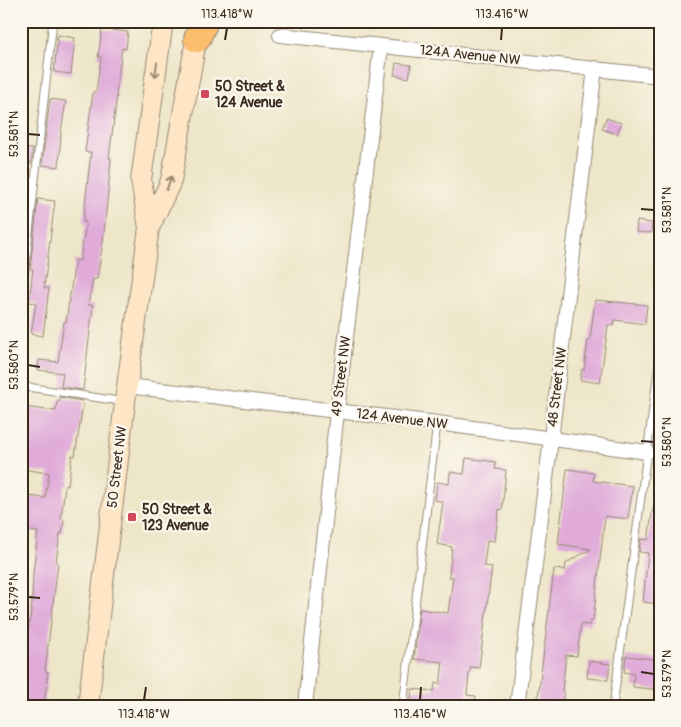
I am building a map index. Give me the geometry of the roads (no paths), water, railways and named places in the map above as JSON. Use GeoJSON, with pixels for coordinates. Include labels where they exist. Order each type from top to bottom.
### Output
{"type":"FeatureCollection","features":[{"type":"Feature","properties":{"kind":"main road","name":"50 Street NW"},"geometry":{"type":"LineString","coordinates":[[149,228],[142,180],[163,21]]}},
{"type":"Feature","properties":{"kind":"main road","name":"50 Street NW"},"geometry":{"type":"LineString","coordinates":[[88,706],[126,394],[149,228],[170,180],[200,27]]}},
{"type":"Feature","properties":{"kind":"street","name":"124A Avenue NW"},"geometry":{"type":"LineString","coordinates":[[280,35],[660,76]]}},
{"type":"Feature","properties":{"kind":"street","name":"49 Street NW"},"geometry":{"type":"LineString","coordinates":[[306,706],[337,412],[381,46]]}},
{"type":"Feature","properties":{"kind":"street","name":"48 Street NW"},"geometry":{"type":"LineString","coordinates":[[517,706],[595,68]]}},
{"type":"Feature","properties":{"kind":"street","name":"124 Avenue NW"},"geometry":{"type":"LineString","coordinates":[[126,394],[337,412],[437,423],[647,452]]}},
{"type":"Feature","properties":{"kind":"lane"},"geometry":{"type":"LineString","coordinates":[[21,303],[53,21]]}},
{"type":"Feature","properties":{"kind":"lane"},"geometry":{"type":"LineString","coordinates":[[613,706],[660,356]]}},
{"type":"Feature","properties":{"kind":"lane"},"geometry":{"type":"LineString","coordinates":[[21,386],[126,394]]}},
{"type":"Feature","properties":{"kind":"lane"},"geometry":{"type":"LineString","coordinates":[[402,706],[437,423]]}},
{"type":"Feature","properties":{"kind":"place","name":"50 Street & 124 Avenue"},"geometry":{"type":"Point","coordinates":[205,94]}},
{"type":"Feature","properties":{"kind":"place","name":"50 Street & 123 Avenue"},"geometry":{"type":"Point","coordinates":[132,517]}}]}
